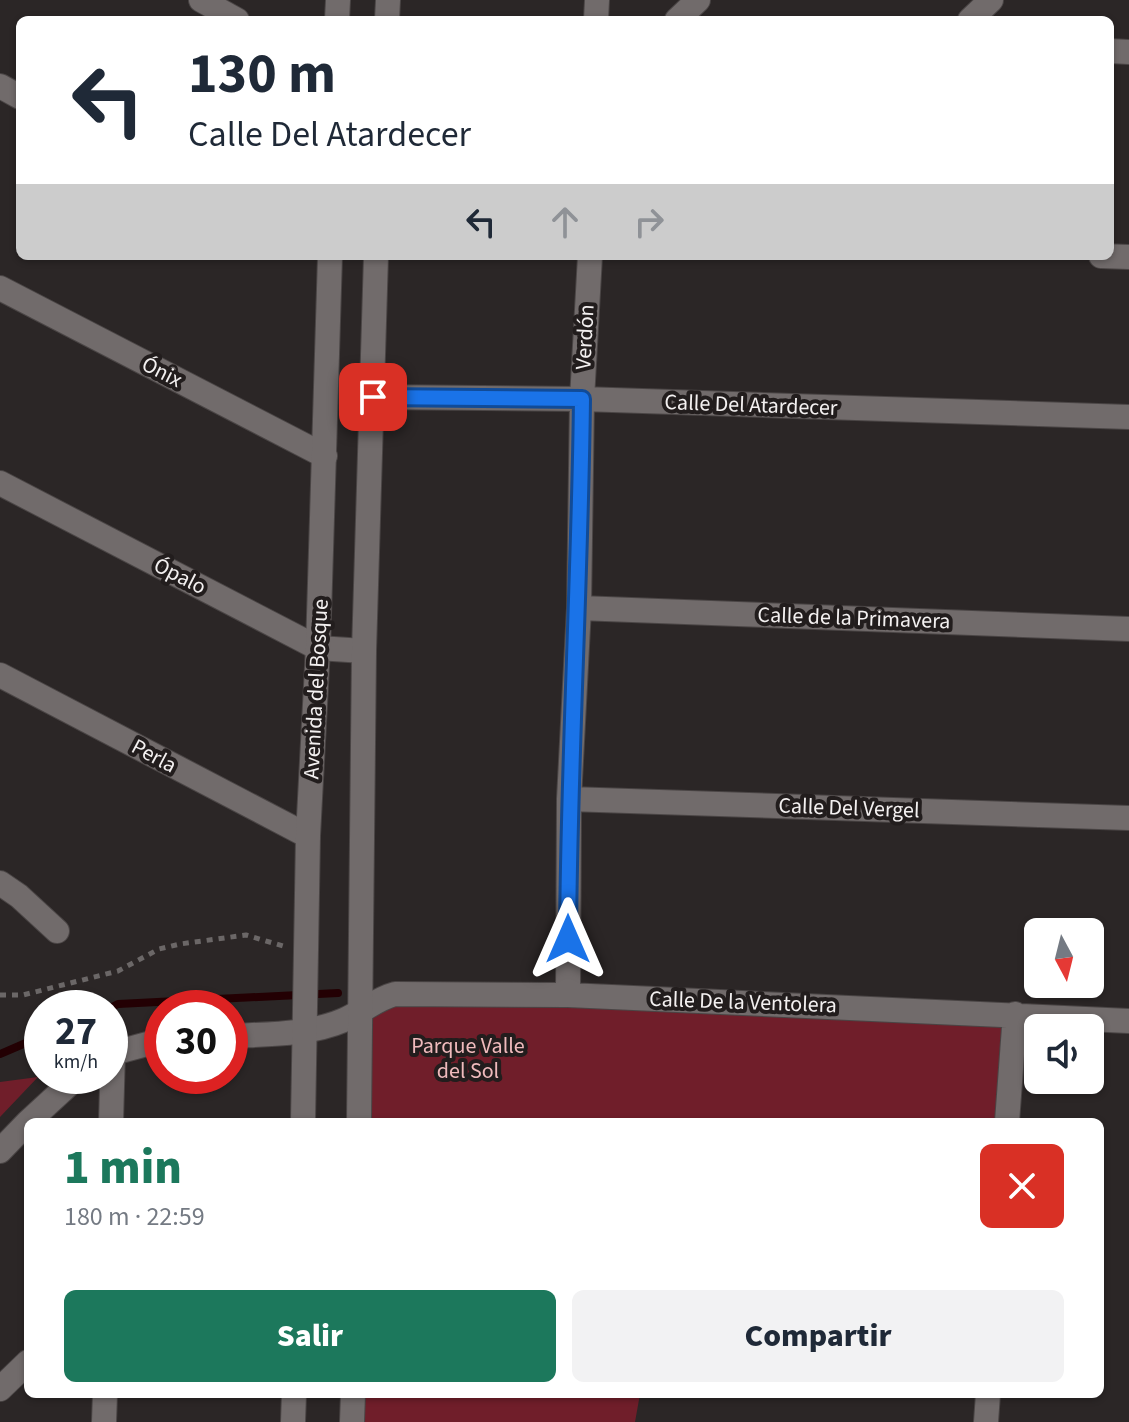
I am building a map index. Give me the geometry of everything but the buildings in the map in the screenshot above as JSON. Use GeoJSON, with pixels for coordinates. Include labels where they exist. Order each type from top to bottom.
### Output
{"type":"FeatureCollection","features":[{"type":"Feature","properties":{"kind":"street"},"geometry":{"type":"LineString","coordinates":[[201,0],[230,16]]}},
{"type":"Feature","properties":{"kind":"street"},"geometry":{"type":"LineString","coordinates":[[681,16],[698,0]]}},
{"type":"Feature","properties":{"kind":"street"},"geometry":{"type":"LineString","coordinates":[[974,16],[991,0]]}},
{"type":"Feature","properties":{"kind":"street","name":"Avenida del Bosque"},"geometry":{"type":"LineString","coordinates":[[303,1118],[308,836],[318,648],[330,260]]}},
{"type":"Feature","properties":{"kind":"street","name":"Avenida del Bosque"},"geometry":{"type":"LineString","coordinates":[[359,1118],[364,651],[376,260]]}},
{"type":"Feature","properties":{"kind":"street","name":"Verdón"},"geometry":{"type":"LineString","coordinates":[[568,995],[569,799],[579,608],[582,399],[590,260]]}},
{"type":"Feature","properties":{"kind":"street","name":"Ónix"},"geometry":{"type":"LineString","coordinates":[[0,288],[325,456]]}},
{"type":"Feature","properties":{"kind":"street","name":"Calle Del Atardecer"},"geometry":{"type":"LineString","coordinates":[[373,397],[582,399],[1129,417]]}},
{"type":"Feature","properties":{"kind":"street","name":"Ópalo"},"geometry":{"type":"LineString","coordinates":[[0,483],[318,648],[364,651]]}},
{"type":"Feature","properties":{"kind":"street","name":"Calle de la Primavera"},"geometry":{"type":"LineString","coordinates":[[579,608],[1129,629]]}},
{"type":"Feature","properties":{"kind":"street","name":"Perla"},"geometry":{"type":"LineString","coordinates":[[0,675],[308,836]]}},
{"type":"Feature","properties":{"kind":"street","name":"Calle Del Vergel"},"geometry":{"type":"LineString","coordinates":[[569,799],[1129,818]]}},
{"type":"Feature","properties":{"kind":"street"},"geometry":{"type":"LineString","coordinates":[[0,883],[57,931]]}},
{"type":"Feature","properties":{"kind":"street","name":"Calle De la Ventolera"},"geometry":{"type":"LineString","coordinates":[[248,1032],[306,1020],[341,1022],[362,1012],[379,998],[395,994],[568,995],[1129,1021]]}},
{"type":"Feature","properties":{"kind":"street"},"geometry":{"type":"LineString","coordinates":[[1007,1118],[1015,1014]]}},
{"type":"Feature","properties":{"kind":"street"},"geometry":{"type":"LineString","coordinates":[[32,1118],[58,1094]]}},
{"type":"Feature","properties":{"kind":"street"},"geometry":{"type":"LineString","coordinates":[[111,1094],[111,1118]]}},
{"type":"Feature","properties":{"kind":"street"},"geometry":{"type":"LineString","coordinates":[[0,1151],[24,1126]]}},
{"type":"Feature","properties":{"kind":"street"},"geometry":{"type":"LineString","coordinates":[[0,1389],[24,1366]]}},
{"type":"Feature","properties":{"kind":"street"},"geometry":{"type":"LineString","coordinates":[[104,1422],[105,1398]]}},
{"type":"Feature","properties":{"kind":"street"},"geometry":{"type":"LineString","coordinates":[[293,1422],[294,1398]]}},
{"type":"Feature","properties":{"kind":"street"},"geometry":{"type":"LineString","coordinates":[[352,1422],[353,1398]]}},
{"type":"Feature","properties":{"kind":"street"},"geometry":{"type":"LineString","coordinates":[[986,1422],[988,1398]]}},
{"type":"Feature","properties":{"kind":"path"},"geometry":{"type":"LineString","coordinates":[[0,995],[23,995],[118,971],[159,949],[246,935],[306,943]]}},
{"type":"Feature","properties":{"kind":"green space","name":"Parque Valle del Sol"},"geometry":{"type":"Polygon","coordinates":[[[379,998],[1015,1014],[1007,1118],[359,1118],[362,1012],[379,998]]]}},
{"type":"Feature","properties":{"kind":"green space"},"geometry":{"type":"Polygon","coordinates":[[[24,1079],[24,1092],[0,1117],[0,1082],[24,1079]]]}},
{"type":"Feature","properties":{"kind":"green space"},"geometry":{"type":"Polygon","coordinates":[[[353,1398],[639,1398],[635,1422],[352,1422],[353,1398]]]}},
{"type":"Feature","properties":{"kind":"waterway"},"geometry":{"type":"LineString","coordinates":[[128,1004],[338,993]]}},
{"type":"Feature","properties":{"kind":"waterway"},"geometry":{"type":"LineString","coordinates":[[0,1054],[24,1044]]}},
{"type":"Feature","properties":{"kind":"route"},"geometry":{"type":"LineString","coordinates":[[373,397],[582,399],[579,608],[569,799],[568,939]]}}]}
